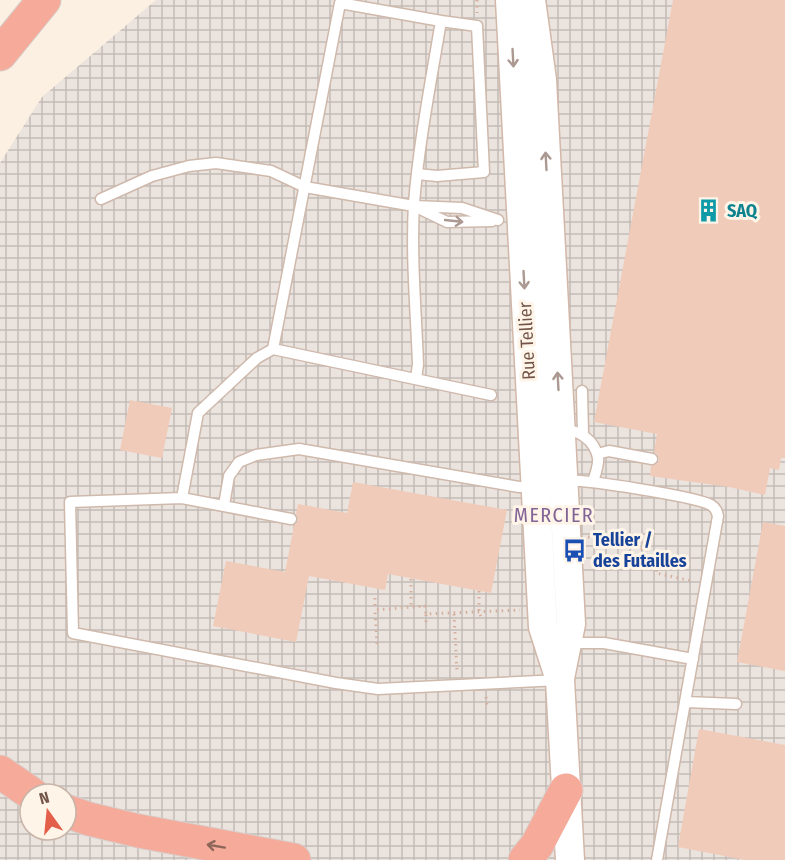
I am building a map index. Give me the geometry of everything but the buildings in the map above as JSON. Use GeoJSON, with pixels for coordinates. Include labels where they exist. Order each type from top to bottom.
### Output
{"type":"FeatureCollection","features":[{"type":"Feature","properties":{"kind":"highway"},"geometry":{"type":"LineString","coordinates":[[0,18],[17,0]]}},
{"type":"Feature","properties":{"kind":"highway"},"geometry":{"type":"LineString","coordinates":[[0,54],[44,0]]}},
{"type":"Feature","properties":{"kind":"highway"},"geometry":{"type":"LineString","coordinates":[[0,772],[18,784]]}},
{"type":"Feature","properties":{"kind":"highway"},"geometry":{"type":"LineString","coordinates":[[525,860],[537,845],[566,790]]}},
{"type":"Feature","properties":{"kind":"highway"},"geometry":{"type":"LineString","coordinates":[[78,815],[130,830],[294,860]]}},
{"type":"Feature","properties":{"kind":"street","name":"Rue Tellier"},"geometry":{"type":"LineString","coordinates":[[510,0],[523,221],[554,431],[549,484],[571,624],[558,644],[570,860]]}},
{"type":"Feature","properties":{"kind":"street","name":"Rue Tellier"},"geometry":{"type":"LineString","coordinates":[[523,221],[542,80],[531,0]]}},
{"type":"Feature","properties":{"kind":"lane"},"geometry":{"type":"LineString","coordinates":[[273,349],[340,3],[477,26],[484,172],[437,176],[417,174]]}},
{"type":"Feature","properties":{"kind":"lane"},"geometry":{"type":"LineString","coordinates":[[416,379],[418,364],[414,206],[423,126],[441,21]]}},
{"type":"Feature","properties":{"kind":"lane"},"geometry":{"type":"LineString","coordinates":[[101,199],[152,176],[189,166],[216,163],[272,171],[305,187],[414,206],[447,222],[523,221]]}},
{"type":"Feature","properties":{"kind":"lane"},"geometry":{"type":"LineString","coordinates":[[182,498],[198,413],[257,358],[273,349],[491,395]]}},
{"type":"Feature","properties":{"kind":"lane"},"geometry":{"type":"LineString","coordinates":[[582,391],[554,431],[597,454],[609,451],[652,459]]}},
{"type":"Feature","properties":{"kind":"lane"},"geometry":{"type":"LineString","coordinates":[[224,505],[229,476],[239,462],[249,457],[299,449],[519,487],[593,482],[688,499],[716,509],[718,522],[657,860]]}},
{"type":"Feature","properties":{"kind":"lane"},"geometry":{"type":"LineString","coordinates":[[593,482],[598,463],[597,454]]}},
{"type":"Feature","properties":{"kind":"lane"},"geometry":{"type":"LineString","coordinates":[[291,519],[182,498],[70,502],[73,633],[378,689],[560,680]]}},
{"type":"Feature","properties":{"kind":"lane"},"geometry":{"type":"LineString","coordinates":[[558,644],[604,643],[693,659]]}},
{"type":"Feature","properties":{"kind":"lane"},"geometry":{"type":"LineString","coordinates":[[686,702],[736,704]]}},
{"type":"Feature","properties":{"kind":"path"},"geometry":{"type":"LineString","coordinates":[[581,537],[646,550],[646,555],[653,557],[652,563],[657,564],[656,573],[677,578]]}},
{"type":"Feature","properties":{"kind":"path"},"geometry":{"type":"LineString","coordinates":[[411,579],[411,607]]}},
{"type":"Feature","properties":{"kind":"path"},"geometry":{"type":"LineString","coordinates":[[479,591],[478,612],[482,620]]}},
{"type":"Feature","properties":{"kind":"path"},"geometry":{"type":"LineString","coordinates":[[375,598],[377,644]]}},
{"type":"Feature","properties":{"kind":"path"},"geometry":{"type":"LineString","coordinates":[[375,610],[425,606],[426,622]]}},
{"type":"Feature","properties":{"kind":"path"},"geometry":{"type":"LineString","coordinates":[[426,614],[526,610]]}},
{"type":"Feature","properties":{"kind":"path"},"geometry":{"type":"LineString","coordinates":[[454,613],[456,672]]}},
{"type":"Feature","properties":{"kind":"shaded area"},"geometry":{"type":"Polygon","coordinates":[[[156,0],[785,0],[785,860],[0,860],[0,163],[42,97],[156,0]]]}},
{"type":"Feature","properties":{"kind":"place","name":"SAQ"},"geometry":{"type":"Point","coordinates":[709,211]}},
{"type":"Feature","properties":{"kind":"place","name":"Tellier / des Futailles"},"geometry":{"type":"Point","coordinates":[575,550]}},
{"type":"Feature","properties":{"kind":"district","name":"MERCIER"},"geometry":{"type":"Point","coordinates":[554,515]}}]}
